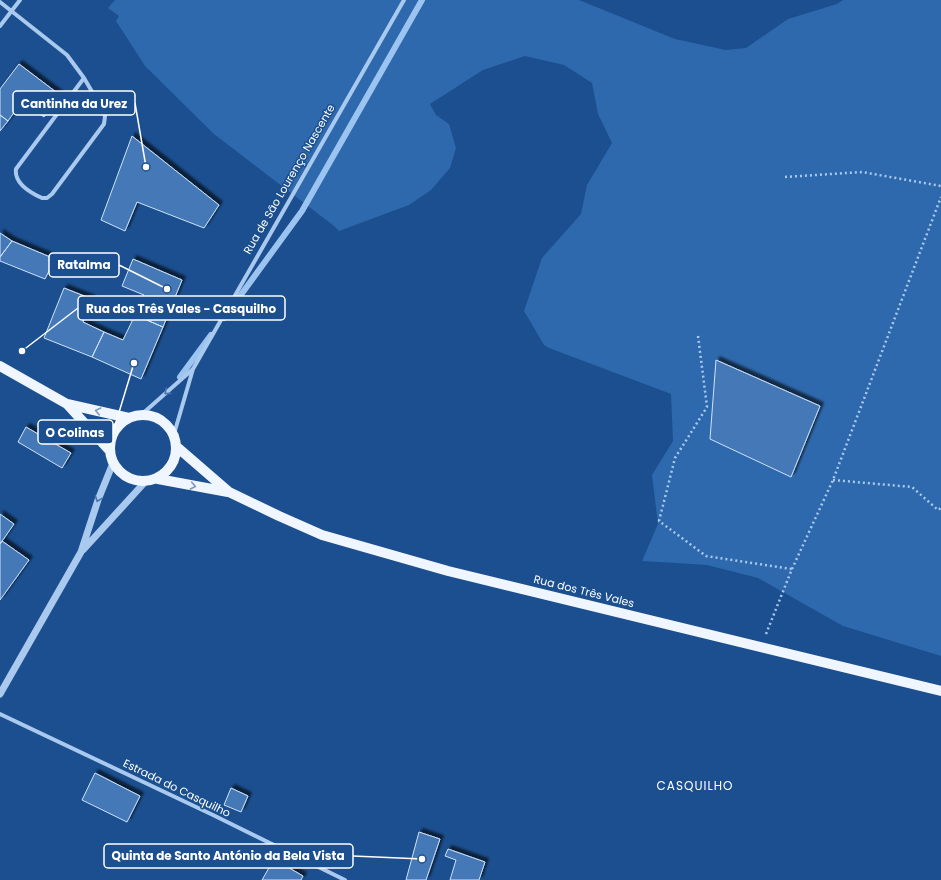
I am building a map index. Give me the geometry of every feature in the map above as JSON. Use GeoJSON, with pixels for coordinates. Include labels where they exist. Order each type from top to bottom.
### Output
{"type":"FeatureCollection","features":[{"type":"Feature","properties":{"kind":"main road"},"geometry":{"type":"LineString","coordinates":[[0,366],[67,404],[129,418]]}},
{"type":"Feature","properties":{"kind":"main road"},"geometry":{"type":"LineString","coordinates":[[67,404],[109,450]]}},
{"type":"Feature","properties":{"kind":"main road"},"geometry":{"type":"LineString","coordinates":[[112,463],[109,450],[111,437],[118,426],[129,418],[141,415],[154,417],[166,423],[174,434],[177,447],[175,460],[168,471],[158,479]]}},
{"type":"Feature","properties":{"kind":"main road","name":"Rua dos Três Vales"},"geometry":{"type":"LineString","coordinates":[[177,447],[229,492],[322,535],[448,571],[941,691]]}},
{"type":"Feature","properties":{"kind":"main road","name":"Rua dos Três Vales"},"geometry":{"type":"LineString","coordinates":[[112,463],[120,473],[132,480],[145,482],[158,479],[229,492]]}},
{"type":"Feature","properties":{"kind":"street"},"geometry":{"type":"LineString","coordinates":[[0,26],[20,0]]}},
{"type":"Feature","properties":{"kind":"street","name":"Rua de São Lourenço Nascente"},"geometry":{"type":"LineString","coordinates":[[174,434],[194,369],[404,0]]}},
{"type":"Feature","properties":{"kind":"street"},"geometry":{"type":"LineString","coordinates":[[0,2],[63,52],[84,78],[104,112],[104,124],[50,196],[42,198],[20,184],[17,178],[16,169],[84,78]]}},
{"type":"Feature","properties":{"kind":"street","name":"Rua de São Lourenço Nascente"},"geometry":{"type":"LineString","coordinates":[[141,415],[194,369]]}},
{"type":"Feature","properties":{"kind":"street"},"geometry":{"type":"LineString","coordinates":[[0,694],[81,552],[112,463]]}},
{"type":"Feature","properties":{"kind":"street"},"geometry":{"type":"LineString","coordinates":[[81,552],[145,482]]}},
{"type":"Feature","properties":{"kind":"street","name":"Estrada do Casquilho"},"geometry":{"type":"LineString","coordinates":[[0,714],[346,880]]}},
{"type":"Feature","properties":{"kind":"path"},"geometry":{"type":"LineString","coordinates":[[785,177],[862,172],[941,186]]}},
{"type":"Feature","properties":{"kind":"path"},"geometry":{"type":"LineString","coordinates":[[761,647],[792,569],[833,480],[941,197]]}},
{"type":"Feature","properties":{"kind":"path"},"geometry":{"type":"LineString","coordinates":[[698,336],[707,407],[675,458],[659,521],[706,556],[792,569]]}},
{"type":"Feature","properties":{"kind":"path"},"geometry":{"type":"LineString","coordinates":[[833,480],[912,487],[938,510],[941,508]]}},
{"type":"Feature","properties":{"kind":"shaded area"},"geometry":{"type":"Polygon","coordinates":[[[115,0],[579,0],[675,39],[726,50],[746,48],[788,19],[837,4],[843,0],[941,0],[941,656],[843,626],[758,578],[707,565],[642,561],[658,524],[652,475],[673,441],[671,394],[549,348],[544,345],[524,311],[542,258],[581,214],[587,185],[612,143],[598,114],[592,83],[564,65],[525,56],[483,70],[430,104],[436,115],[449,124],[456,148],[450,168],[431,190],[409,205],[339,231],[214,134],[145,66],[116,21],[119,16],[108,8],[115,0]]]}},
{"type":"Feature","properties":{"kind":"building"},"geometry":{"type":"Polygon","coordinates":[[[19,64],[60,95],[44,117],[22,101],[8,121],[0,115],[0,89],[19,64]]]}},
{"type":"Feature","properties":{"kind":"building"},"geometry":{"type":"Polygon","coordinates":[[[0,115],[8,121],[0,131],[0,115]]]}},
{"type":"Feature","properties":{"kind":"building"},"geometry":{"type":"Polygon","coordinates":[[[132,136],[219,205],[204,228],[137,202],[125,231],[101,220],[132,136]]]}},
{"type":"Feature","properties":{"kind":"building"},"geometry":{"type":"Polygon","coordinates":[[[0,233],[12,241],[0,257],[0,233]]]}},
{"type":"Feature","properties":{"kind":"building"},"geometry":{"type":"Polygon","coordinates":[[[12,241],[55,259],[45,279],[0,261],[0,257],[12,241]]]}},
{"type":"Feature","properties":{"kind":"building"},"geometry":{"type":"Polygon","coordinates":[[[133,259],[182,280],[163,327],[135,315],[144,295],[122,286],[133,259]]]}},
{"type":"Feature","properties":{"kind":"building"},"geometry":{"type":"Polygon","coordinates":[[[64,288],[92,299],[83,322],[104,332],[92,357],[44,338],[64,288]]]}},
{"type":"Feature","properties":{"kind":"building"},"geometry":{"type":"Polygon","coordinates":[[[135,315],[163,327],[141,379],[92,357],[104,332],[123,340],[135,315]]]}},
{"type":"Feature","properties":{"kind":"building"},"geometry":{"type":"Polygon","coordinates":[[[716,360],[820,406],[791,477],[710,439],[716,360]]]}},
{"type":"Feature","properties":{"kind":"building"},"geometry":{"type":"Polygon","coordinates":[[[26,427],[71,453],[62,468],[18,442],[26,427]]]}},
{"type":"Feature","properties":{"kind":"building"},"geometry":{"type":"Polygon","coordinates":[[[0,514],[14,524],[0,544],[0,514]]]}},
{"type":"Feature","properties":{"kind":"building"},"geometry":{"type":"Polygon","coordinates":[[[2,541],[29,560],[0,600],[0,544],[2,541]]]}},
{"type":"Feature","properties":{"kind":"building"},"geometry":{"type":"Polygon","coordinates":[[[95,773],[140,796],[127,822],[82,800],[95,773]]]}},
{"type":"Feature","properties":{"kind":"building"},"geometry":{"type":"Polygon","coordinates":[[[231,788],[248,796],[241,812],[224,805],[231,788]]]}},
{"type":"Feature","properties":{"kind":"building"},"geometry":{"type":"Polygon","coordinates":[[[419,832],[440,839],[426,880],[406,880],[419,832]]]}},
{"type":"Feature","properties":{"kind":"building"},"geometry":{"type":"Polygon","coordinates":[[[448,849],[485,862],[479,880],[450,880],[456,860],[445,856],[448,849]]]}},
{"type":"Feature","properties":{"kind":"building"},"geometry":{"type":"Polygon","coordinates":[[[274,859],[303,876],[301,880],[262,880],[274,859]]]}},
{"type":"Feature","properties":{"kind":"waterway"},"geometry":{"type":"LineString","coordinates":[[224,318],[302,211],[422,0]]}},
{"type":"Feature","properties":{"kind":"waterway"},"geometry":{"type":"LineString","coordinates":[[180,377],[211,335]]}},
{"type":"Feature","properties":{"kind":"place","name":"Cantinha da Urez"},"geometry":{"type":"Point","coordinates":[146,167]}},
{"type":"Feature","properties":{"kind":"place","name":"Ratalma"},"geometry":{"type":"Point","coordinates":[167,289]}},
{"type":"Feature","properties":{"kind":"place","name":"Rua dos Três Vales - Casquilho"},"geometry":{"type":"Point","coordinates":[22,351]}},
{"type":"Feature","properties":{"kind":"place","name":"O Colinas"},"geometry":{"type":"Point","coordinates":[134,363]}},
{"type":"Feature","properties":{"kind":"place","name":"Quinta de Santo António da Bela Vista"},"geometry":{"type":"Point","coordinates":[422,859]}},
{"type":"Feature","properties":{"kind":"district","name":"CASQUILHO"},"geometry":{"type":"Point","coordinates":[695,786]}}]}
